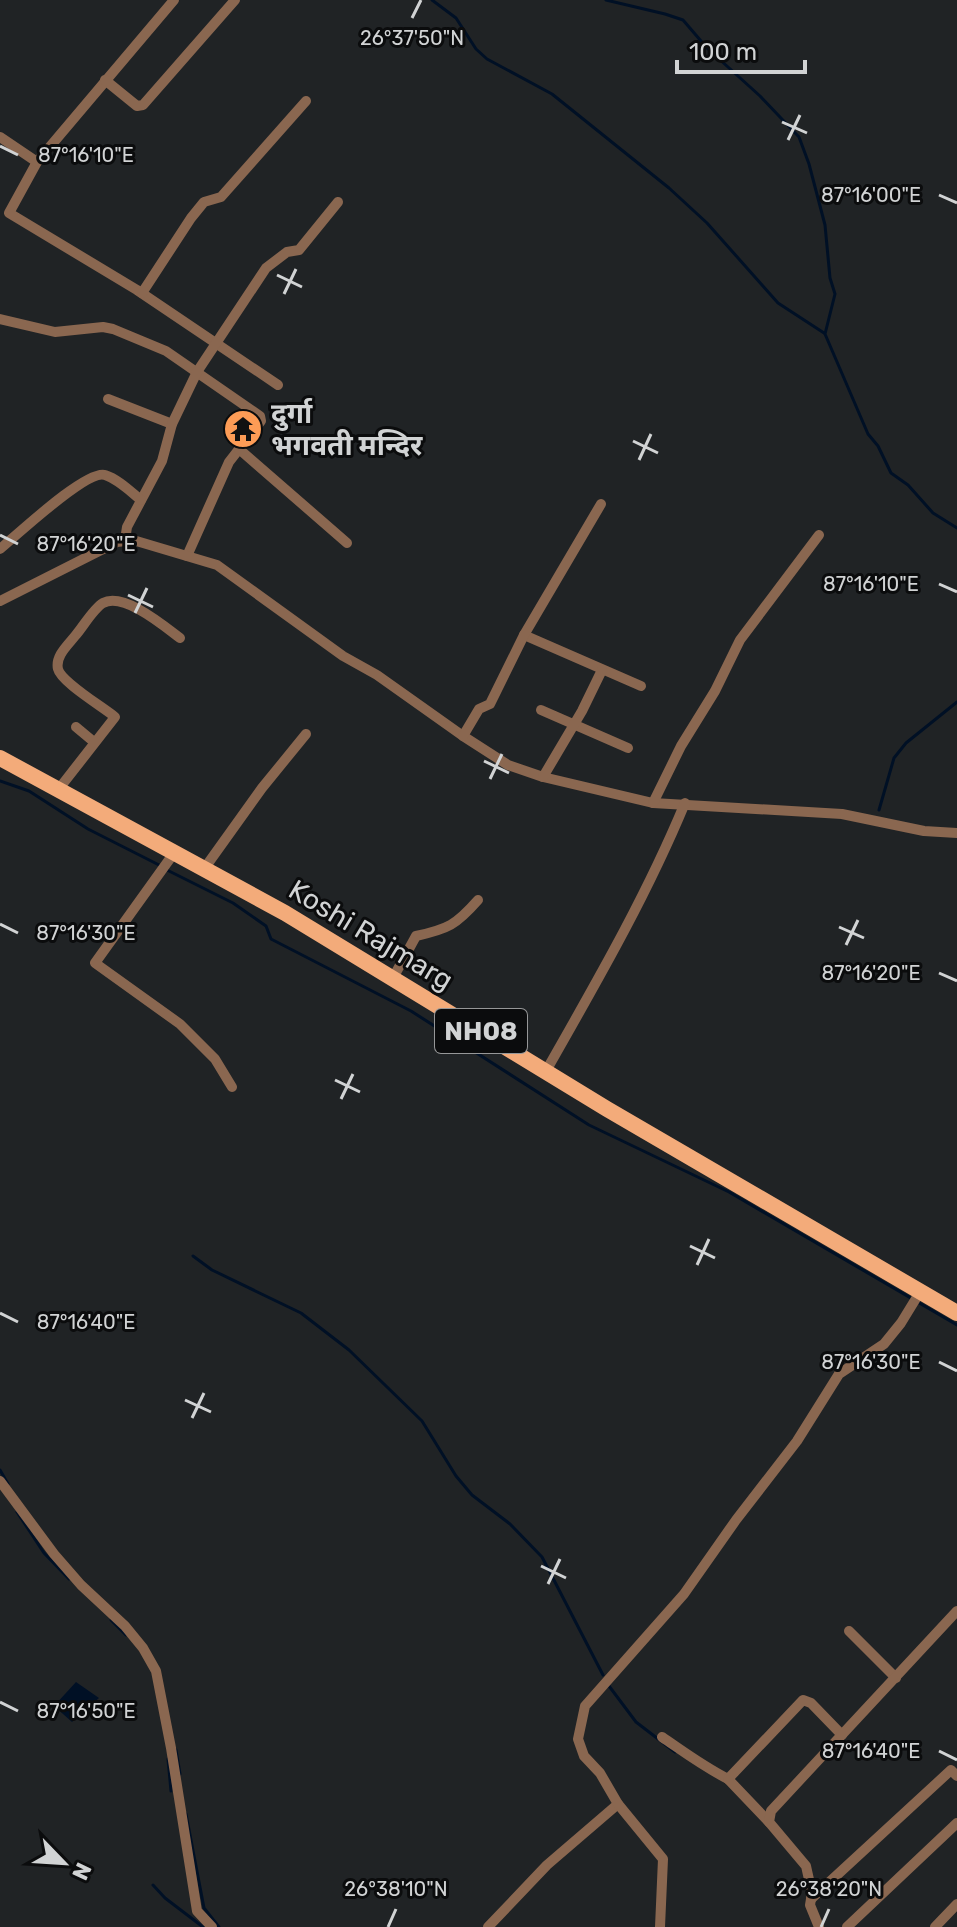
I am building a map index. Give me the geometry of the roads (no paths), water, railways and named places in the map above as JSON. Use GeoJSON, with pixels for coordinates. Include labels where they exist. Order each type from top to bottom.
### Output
{"type":"FeatureCollection","features":[{"type":"Feature","properties":{"kind":"main road","name":"Koshi Rajmarg"},"geometry":{"type":"LineString","coordinates":[[0,758],[285,913],[916,1299],[957,1313]]}},
{"type":"Feature","properties":{"kind":"street"},"geometry":{"type":"LineString","coordinates":[[174,0],[37,162],[10,208],[11,216],[142,293],[278,385]]}},
{"type":"Feature","properties":{"kind":"street"},"geometry":{"type":"LineString","coordinates":[[105,80],[137,106],[143,105],[235,0]]}},
{"type":"Feature","properties":{"kind":"street"},"geometry":{"type":"LineString","coordinates":[[142,293],[204,202],[221,197],[306,101]]}},
{"type":"Feature","properties":{"kind":"street"},"geometry":{"type":"LineString","coordinates":[[0,137],[37,162]]}},
{"type":"Feature","properties":{"kind":"street"},"geometry":{"type":"LineString","coordinates":[[125,540],[127,527],[162,461],[172,424],[197,372],[266,268],[287,252],[299,250],[338,202]]}},
{"type":"Feature","properties":{"kind":"street"},"geometry":{"type":"LineString","coordinates":[[0,319],[55,332],[103,327],[113,329],[166,351],[260,416],[261,421],[229,462],[187,556]]}},
{"type":"Feature","properties":{"kind":"street"},"geometry":{"type":"LineString","coordinates":[[108,399],[172,424]]}},
{"type":"Feature","properties":{"kind":"street"},"geometry":{"type":"LineString","coordinates":[[239,449],[347,543]]}},
{"type":"Feature","properties":{"kind":"street"},"geometry":{"type":"LineString","coordinates":[[0,549],[95,475],[107,475],[141,500]]}},
{"type":"Feature","properties":{"kind":"street"},"geometry":{"type":"LineString","coordinates":[[463,736],[479,709],[490,704],[524,635],[601,504]]}},
{"type":"Feature","properties":{"kind":"street"},"geometry":{"type":"LineString","coordinates":[[653,803],[740,640],[819,535]]}},
{"type":"Feature","properties":{"kind":"street"},"geometry":{"type":"LineString","coordinates":[[0,601],[125,540],[217,565],[343,656],[377,675],[508,765],[571,786],[653,803],[842,814],[924,831],[957,833]]}},
{"type":"Feature","properties":{"kind":"street"},"geometry":{"type":"LineString","coordinates":[[58,790],[115,717],[65,679],[58,670],[58,660],[82,627],[101,604],[125,602],[180,638]]}},
{"type":"Feature","properties":{"kind":"street"},"geometry":{"type":"LineString","coordinates":[[524,635],[641,686]]}},
{"type":"Feature","properties":{"kind":"street"},"geometry":{"type":"LineString","coordinates":[[543,777],[602,670]]}},
{"type":"Feature","properties":{"kind":"street"},"geometry":{"type":"LineString","coordinates":[[541,710],[628,748]]}},
{"type":"Feature","properties":{"kind":"street"},"geometry":{"type":"LineString","coordinates":[[76,727],[94,742]]}},
{"type":"Feature","properties":{"kind":"street"},"geometry":{"type":"LineString","coordinates":[[204,869],[262,788],[306,734]]}},
{"type":"Feature","properties":{"kind":"street"},"geometry":{"type":"LineString","coordinates":[[546,1071],[627,929],[685,803]]}},
{"type":"Feature","properties":{"kind":"street"},"geometry":{"type":"LineString","coordinates":[[174,853],[95,963],[180,1024],[215,1059],[232,1087]]}},
{"type":"Feature","properties":{"kind":"street"},"geometry":{"type":"LineString","coordinates":[[393,978],[416,936],[439,931],[460,921],[478,900]]}},
{"type":"Feature","properties":{"kind":"street"},"geometry":{"type":"LineString","coordinates":[[660,1927],[663,1859],[584,1756],[578,1739],[585,1706],[684,1594],[797,1441],[839,1374],[884,1344],[916,1299]]}},
{"type":"Feature","properties":{"kind":"street"},"geometry":{"type":"LineString","coordinates":[[0,1481],[54,1554],[81,1585],[125,1626],[156,1671],[197,1911],[212,1927]]}},
{"type":"Feature","properties":{"kind":"street"},"geometry":{"type":"LineString","coordinates":[[769,1822],[771,1811],[957,1611]]}},
{"type":"Feature","properties":{"kind":"street"},"geometry":{"type":"LineString","coordinates":[[849,1631],[896,1678]]}},
{"type":"Feature","properties":{"kind":"street"},"geometry":{"type":"LineString","coordinates":[[728,1779],[803,1700],[811,1703],[842,1735]]}},
{"type":"Feature","properties":{"kind":"street"},"geometry":{"type":"LineString","coordinates":[[662,1737],[728,1779],[806,1866],[810,1905],[819,1927]]}},
{"type":"Feature","properties":{"kind":"street"},"geometry":{"type":"LineString","coordinates":[[811,1899],[955,1770]]}},
{"type":"Feature","properties":{"kind":"street"},"geometry":{"type":"LineString","coordinates":[[488,1927],[547,1865],[618,1804]]}},
{"type":"Feature","properties":{"kind":"street"},"geometry":{"type":"LineString","coordinates":[[847,1927],[957,1823]]}},
{"type":"Feature","properties":{"kind":"street"},"geometry":{"type":"LineString","coordinates":[[935,1927],[957,1904]]}},
{"type":"Feature","properties":{"kind":"water"},"geometry":{"type":"Polygon","coordinates":[[[76,1682],[99,1698],[72,1722],[54,1706],[76,1682]]]}},
{"type":"Feature","properties":{"kind":"waterway"},"geometry":{"type":"LineString","coordinates":[[432,0],[456,18],[476,49],[487,59],[552,94],[669,188],[707,223],[778,303],[824,333]]}},
{"type":"Feature","properties":{"kind":"waterway"},"geometry":{"type":"LineString","coordinates":[[606,0],[683,20],[707,48],[799,137],[825,225],[830,278],[835,294],[825,334],[868,434],[878,446],[891,473],[908,485],[933,513],[957,528]]}},
{"type":"Feature","properties":{"kind":"waterway"},"geometry":{"type":"LineString","coordinates":[[879,810],[894,758],[906,743],[957,702]]}},
{"type":"Feature","properties":{"kind":"waterway"},"geometry":{"type":"LineString","coordinates":[[0,781],[29,791],[88,829],[161,866]]}},
{"type":"Feature","properties":{"kind":"waterway"},"geometry":{"type":"LineString","coordinates":[[167,870],[233,903],[266,926],[271,939],[411,1011],[589,1125],[729,1192],[957,1325]]}},
{"type":"Feature","properties":{"kind":"waterway"},"geometry":{"type":"LineString","coordinates":[[193,1256],[212,1270],[301,1313],[349,1350],[422,1421],[456,1476],[472,1495],[510,1524],[542,1557],[603,1675]]}},
{"type":"Feature","properties":{"kind":"waterway"},"geometry":{"type":"LineString","coordinates":[[0,1470],[8,1484]]}},
{"type":"Feature","properties":{"kind":"waterway"},"geometry":{"type":"LineString","coordinates":[[17,1512],[44,1553],[69,1579]]}},
{"type":"Feature","properties":{"kind":"waterway"},"geometry":{"type":"LineString","coordinates":[[111,1620],[126,1635]]}},
{"type":"Feature","properties":{"kind":"waterway"},"geometry":{"type":"LineString","coordinates":[[609,1686],[636,1722],[675,1752]]}},
{"type":"Feature","properties":{"kind":"waterway"},"geometry":{"type":"LineString","coordinates":[[176,1750],[180,1774]]}},
{"type":"Feature","properties":{"kind":"waterway"},"geometry":{"type":"LineString","coordinates":[[168,1759],[171,1791]]}},
{"type":"Feature","properties":{"kind":"waterway"},"geometry":{"type":"LineString","coordinates":[[186,1814],[204,1908],[219,1927]]}},
{"type":"Feature","properties":{"kind":"waterway"},"geometry":{"type":"LineString","coordinates":[[153,1885],[203,1927]]}},
{"type":"Feature","properties":{"kind":"place","name":"दुर्गा भगवती मन्दिर"},"geometry":{"type":"Point","coordinates":[243,429]}}]}
